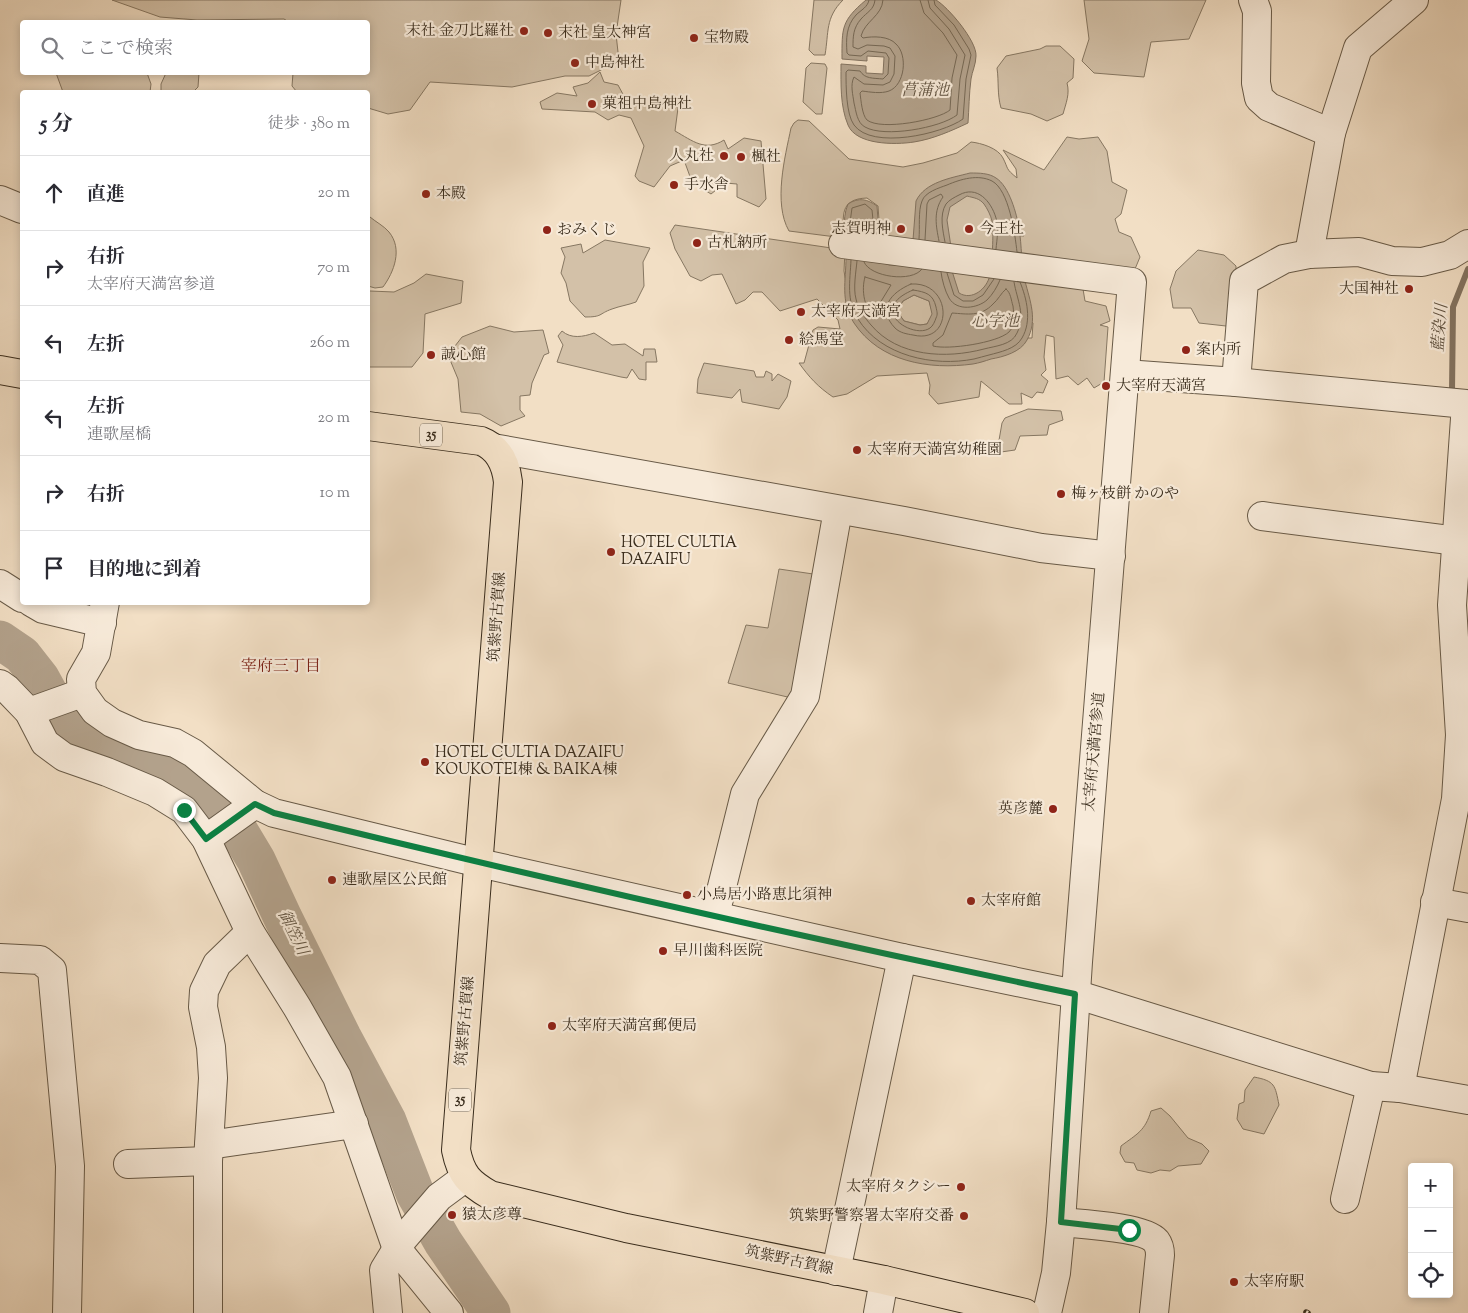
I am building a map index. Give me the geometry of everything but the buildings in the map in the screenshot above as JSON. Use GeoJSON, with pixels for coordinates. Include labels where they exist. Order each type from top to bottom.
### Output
{"type":"FeatureCollection","features":[{"type":"Feature","properties":{"kind":"main road"},"geometry":{"type":"LineString","coordinates":[[0,370],[20,374]]}},
{"type":"Feature","properties":{"kind":"main road","name":"35"},"geometry":{"type":"LineString","coordinates":[[370,426],[481,442],[493,448]]}},
{"type":"Feature","properties":{"kind":"main road","name":"筑紫野古賀線"},"geometry":{"type":"LineString","coordinates":[[493,448],[507,471],[508,482],[456,1150],[459,1166],[475,1186],[490,1195],[626,1228],[884,1280],[1025,1313]]}},
{"type":"Feature","properties":{"kind":"street"},"geometry":{"type":"LineString","coordinates":[[1253,0],[1256,11],[1256,83],[1259,98],[1269,107],[1332,133]]}},
{"type":"Feature","properties":{"kind":"street"},"geometry":{"type":"LineString","coordinates":[[1309,254],[1332,133],[1358,48],[1414,0]]}},
{"type":"Feature","properties":{"kind":"street"},"geometry":{"type":"LineString","coordinates":[[0,200],[20,208]]}},
{"type":"Feature","properties":{"kind":"street","name":"太宰府天満宮参道"},"geometry":{"type":"LineString","coordinates":[[843,244],[1132,282],[1075,994],[1061,1222],[1056,1274],[1047,1313]]}},
{"type":"Feature","properties":{"kind":"street"},"geometry":{"type":"LineString","coordinates":[[1236,382],[1244,281],[1284,259],[1309,254],[1359,252],[1392,261],[1422,262],[1450,255],[1468,244]]}},
{"type":"Feature","properties":{"kind":"street"},"geometry":{"type":"LineString","coordinates":[[1125,374],[1236,382],[1466,404],[1452,604],[1460,735],[1456,799],[1400,1088]]}},
{"type":"Feature","properties":{"kind":"street"},"geometry":{"type":"LineString","coordinates":[[493,448],[1041,548],[1111,556]]}},
{"type":"Feature","properties":{"kind":"street"},"geometry":{"type":"LineString","coordinates":[[715,915],[745,794],[805,696],[838,510]]}},
{"type":"Feature","properties":{"kind":"street"},"geometry":{"type":"LineString","coordinates":[[1262,516],[1457,541]]}},
{"type":"Feature","properties":{"kind":"street"},"geometry":{"type":"LineString","coordinates":[[0,584],[20,597]]}},
{"type":"Feature","properties":{"kind":"street"},"geometry":{"type":"LineString","coordinates":[[36,605],[43,609],[104,613],[96,653],[81,679],[78,695]]}},
{"type":"Feature","properties":{"kind":"street"},"geometry":{"type":"LineString","coordinates":[[0,684],[32,710],[45,743],[64,757],[156,792],[184,810],[210,837],[250,932],[297,1007],[337,1077],[400,1244],[449,1313]]}},
{"type":"Feature","properties":{"kind":"street"},"geometry":{"type":"LineString","coordinates":[[32,710],[78,695]]}},
{"type":"Feature","properties":{"kind":"street"},"geometry":{"type":"LineString","coordinates":[[78,695],[112,723],[139,735],[175,743],[193,753],[252,807],[479,863],[902,958],[1075,994],[1371,1086],[1400,1088],[1468,1100]]}},
{"type":"Feature","properties":{"kind":"street"},"geometry":{"type":"LineString","coordinates":[[210,837],[252,807]]}},
{"type":"Feature","properties":{"kind":"street"},"geometry":{"type":"LineString","coordinates":[[1435,902],[1468,908]]}},
{"type":"Feature","properties":{"kind":"street"},"geometry":{"type":"LineString","coordinates":[[208,1313],[208,1153],[213,1078],[211,1047],[203,1007],[204,991],[217,964],[250,932]]}},
{"type":"Feature","properties":{"kind":"street"},"geometry":{"type":"LineString","coordinates":[[0,958],[40,960],[52,970],[70,1166],[68,1313]]}},
{"type":"Feature","properties":{"kind":"street"},"geometry":{"type":"LineString","coordinates":[[836,1270],[902,958]]}},
{"type":"Feature","properties":{"kind":"street"},"geometry":{"type":"LineString","coordinates":[[1345,1199],[1371,1086]]}},
{"type":"Feature","properties":{"kind":"street"},"geometry":{"type":"LineString","coordinates":[[128,1164],[208,1153],[354,1124]]}},
{"type":"Feature","properties":{"kind":"street"},"geometry":{"type":"LineString","coordinates":[[388,1313],[384,1270],[400,1244],[439,1197],[466,1177]]}},
{"type":"Feature","properties":{"kind":"street"},"geometry":{"type":"LineString","coordinates":[[1061,1222],[1129,1230],[1150,1236],[1157,1241],[1160,1255],[1154,1313]]}},
{"type":"Feature","properties":{"kind":"street"},"geometry":{"type":"LineString","coordinates":[[878,1313],[884,1280]]}},
{"type":"Feature","properties":{"kind":"shaded area"},"geometry":{"type":"Polygon","coordinates":[[[112,0],[621,0],[616,34],[618,52],[615,63],[589,76],[565,76],[512,87],[430,82],[410,110],[388,114],[370,109],[370,90],[295,90],[292,86],[293,75],[370,75],[370,20],[197,20],[160,17],[112,0]]]}},
{"type":"Feature","properties":{"kind":"shaded area"},"geometry":{"type":"Polygon","coordinates":[[[814,0],[843,0],[830,19],[825,55],[814,55],[809,50],[814,0]]]}},
{"type":"Feature","properties":{"kind":"shaded area"},"geometry":{"type":"Polygon","coordinates":[[[1084,0],[1206,0],[1189,39],[1151,42],[1144,77],[1094,73],[1082,61],[1089,39],[1084,0]]]}},
{"type":"Feature","properties":{"kind":"shaded area"},"geometry":{"type":"Polygon","coordinates":[[[1046,46],[1060,46],[1074,59],[1073,78],[1067,83],[1068,95],[1063,114],[1047,121],[1031,114],[1001,108],[997,68],[1006,56],[1046,46]]]}},
{"type":"Feature","properties":{"kind":"shaded area"},"geometry":{"type":"Polygon","coordinates":[[[811,63],[825,64],[827,68],[822,114],[816,114],[803,102],[806,68],[811,63]]]}},
{"type":"Feature","properties":{"kind":"shaded area"},"geometry":{"type":"Polygon","coordinates":[[[600,72],[604,82],[618,85],[625,98],[649,104],[661,100],[678,108],[675,131],[699,144],[711,145],[724,140],[728,149],[744,138],[761,141],[766,199],[759,207],[737,197],[737,184],[725,183],[711,194],[692,182],[684,160],[670,166],[654,187],[639,181],[635,176],[644,146],[631,118],[619,115],[608,120],[595,112],[542,109],[540,102],[557,93],[577,96],[573,87],[588,83],[600,72]]]}},
{"type":"Feature","properties":{"kind":"shaded area"},"geometry":{"type":"Polygon","coordinates":[[[57,75],[148,75],[151,84],[150,90],[62,90],[57,75]]]}},
{"type":"Feature","properties":{"kind":"shaded area"},"geometry":{"type":"Polygon","coordinates":[[[165,75],[199,75],[198,87],[195,90],[161,90],[161,84],[165,75]]]}},
{"type":"Feature","properties":{"kind":"shaded area"},"geometry":{"type":"Polygon","coordinates":[[[798,120],[809,121],[849,159],[903,167],[957,153],[971,142],[980,144],[1001,154],[1009,170],[1017,178],[1016,169],[1003,150],[1044,170],[1067,137],[1079,139],[1098,137],[1107,151],[1112,182],[1127,190],[1121,214],[1115,219],[1119,232],[1131,237],[1140,257],[1135,269],[1125,278],[1058,281],[1083,289],[1085,301],[1106,306],[1110,321],[1100,325],[1108,327],[1104,382],[1094,388],[1087,378],[1078,385],[1068,376],[1056,379],[1054,337],[1046,335],[1044,357],[1046,370],[1041,375],[1048,381],[1043,393],[1037,392],[1032,398],[1021,393],[1022,404],[1009,404],[981,381],[979,397],[938,404],[929,394],[930,385],[927,373],[877,376],[847,394],[833,397],[823,389],[799,363],[804,363],[813,330],[818,327],[840,329],[838,320],[817,299],[780,311],[762,292],[753,292],[745,300],[736,304],[722,274],[712,275],[701,281],[690,276],[675,249],[670,233],[675,225],[845,250],[844,271],[849,302],[873,333],[1032,338],[1033,323],[1018,311],[985,319],[911,265],[889,264],[875,259],[879,220],[878,206],[867,198],[858,199],[847,205],[843,216],[844,238],[789,231],[784,220],[781,194],[786,152],[791,128],[798,120]],[[1014,216],[993,224],[992,234],[1024,236],[1014,216]]]}},
{"type":"Feature","properties":{"kind":"shaded area"},"geometry":{"type":"Polygon","coordinates":[[[370,217],[389,232],[396,246],[391,274],[383,287],[370,287],[370,217]]]}},
{"type":"Feature","properties":{"kind":"shaded area"},"geometry":{"type":"Polygon","coordinates":[[[605,240],[650,248],[643,262],[644,286],[636,302],[612,309],[598,316],[585,317],[570,301],[566,283],[561,273],[565,257],[561,248],[581,244],[583,253],[605,240]]]}},
{"type":"Feature","properties":{"kind":"shaded area"},"geometry":{"type":"Polygon","coordinates":[[[1198,250],[1224,255],[1236,266],[1235,328],[1199,323],[1191,308],[1173,308],[1170,289],[1176,271],[1198,250]]]}},
{"type":"Feature","properties":{"kind":"shaded area"},"geometry":{"type":"Polygon","coordinates":[[[426,274],[463,281],[461,303],[425,314],[423,353],[412,367],[370,367],[370,291],[394,292],[414,283],[426,274]]]}},
{"type":"Feature","properties":{"kind":"shaded area"},"geometry":{"type":"Polygon","coordinates":[[[914,295],[929,301],[933,314],[927,324],[920,325],[904,321],[897,311],[903,301],[914,295]]]}},
{"type":"Feature","properties":{"kind":"shaded area"},"geometry":{"type":"Polygon","coordinates":[[[490,326],[514,332],[543,330],[549,353],[544,355],[532,383],[530,395],[520,396],[520,410],[525,416],[501,426],[480,414],[461,412],[458,379],[448,355],[462,337],[490,326]]]}},
{"type":"Feature","properties":{"kind":"shaded area"},"geometry":{"type":"Polygon","coordinates":[[[562,331],[569,335],[577,336],[586,336],[594,333],[612,345],[625,344],[643,356],[644,349],[655,349],[657,362],[646,362],[646,380],[639,379],[632,369],[627,378],[557,362],[563,345],[558,336],[562,331]]]}},
{"type":"Feature","properties":{"kind":"shaded area"},"geometry":{"type":"Polygon","coordinates":[[[704,363],[754,371],[756,377],[764,377],[766,371],[772,374],[772,381],[778,374],[791,381],[787,397],[779,409],[742,402],[740,389],[732,398],[697,393],[698,379],[704,363]]]}},
{"type":"Feature","properties":{"kind":"shaded area"},"geometry":{"type":"Polygon","coordinates":[[[1028,409],[1061,411],[1063,420],[1049,425],[1047,435],[1020,436],[1015,450],[1001,452],[998,446],[1002,423],[1005,418],[1028,409]]]}},
{"type":"Feature","properties":{"kind":"shaded area"},"geometry":{"type":"Polygon","coordinates":[[[779,569],[820,575],[796,699],[728,683],[746,625],[768,628],[779,569]]]}},
{"type":"Feature","properties":{"kind":"shaded area"},"geometry":{"type":"Polygon","coordinates":[[[1254,1077],[1266,1080],[1273,1085],[1279,1105],[1264,1134],[1243,1129],[1237,1119],[1239,1104],[1244,1102],[1245,1090],[1254,1077]]]}},
{"type":"Feature","properties":{"kind":"shaded area"},"geometry":{"type":"Polygon","coordinates":[[[1161,1108],[1188,1138],[1202,1144],[1209,1151],[1201,1164],[1178,1166],[1170,1171],[1160,1170],[1151,1173],[1137,1170],[1134,1163],[1125,1162],[1120,1153],[1121,1146],[1143,1128],[1151,1111],[1161,1108]]]}},
{"type":"Feature","properties":{"kind":"water","name":"菖蒲池"},"geometry":{"type":"Polygon","coordinates":[[[866,0],[936,0],[954,17],[972,42],[976,56],[971,79],[968,123],[935,137],[906,143],[867,140],[852,132],[845,118],[841,64],[866,66],[866,73],[883,74],[884,57],[867,56],[867,61],[842,59],[843,32],[847,20],[866,0]]]}},
{"type":"Feature","properties":{"kind":"water","name":"心字池"},"geometry":{"type":"Polygon","coordinates":[[[970,173],[993,176],[1005,187],[1012,201],[1018,223],[1024,275],[1033,318],[1027,340],[1021,348],[1006,355],[978,363],[956,366],[923,364],[891,355],[877,347],[865,336],[854,323],[847,307],[845,299],[846,257],[844,223],[848,204],[859,200],[866,200],[877,206],[878,220],[874,259],[889,265],[911,266],[916,201],[932,185],[970,173]],[[967,196],[950,207],[947,220],[952,271],[959,293],[969,296],[974,295],[986,285],[990,275],[993,226],[989,212],[984,204],[978,199],[967,196]],[[914,295],[903,301],[897,311],[904,321],[920,325],[927,324],[932,314],[929,301],[914,295]]]}},
{"type":"Feature","properties":{"kind":"waterway","name":"藍染川"},"geometry":{"type":"LineString","coordinates":[[1452,391],[1453,307],[1468,269]]}},
{"type":"Feature","properties":{"kind":"waterway","name":"御笠川"},"geometry":{"type":"LineString","coordinates":[[0,640],[22,655],[40,678],[62,718],[82,736],[187,785],[226,810],[256,860],[342,1037],[387,1121],[415,1193],[443,1242],[491,1313]]}},
{"type":"Feature","properties":{"kind":"place","name":"末社 金刀比羅社"},"geometry":{"type":"Point","coordinates":[524,31]}},
{"type":"Feature","properties":{"kind":"place","name":"末社 皇太神宮"},"geometry":{"type":"Point","coordinates":[548,33]}},
{"type":"Feature","properties":{"kind":"place","name":"宝物殿"},"geometry":{"type":"Point","coordinates":[694,38]}},
{"type":"Feature","properties":{"kind":"place","name":"中島神社"},"geometry":{"type":"Point","coordinates":[575,63]}},
{"type":"Feature","properties":{"kind":"place","name":"菓祖中島神社"},"geometry":{"type":"Point","coordinates":[592,104]}},
{"type":"Feature","properties":{"kind":"place","name":"人丸社"},"geometry":{"type":"Point","coordinates":[724,156]}},
{"type":"Feature","properties":{"kind":"place","name":"楓社"},"geometry":{"type":"Point","coordinates":[741,157]}},
{"type":"Feature","properties":{"kind":"place","name":"手水舎"},"geometry":{"type":"Point","coordinates":[674,185]}},
{"type":"Feature","properties":{"kind":"place","name":"本殿"},"geometry":{"type":"Point","coordinates":[426,194]}},
{"type":"Feature","properties":{"kind":"place","name":"志賀明神"},"geometry":{"type":"Point","coordinates":[901,229]}},
{"type":"Feature","properties":{"kind":"place","name":"今王社"},"geometry":{"type":"Point","coordinates":[969,229]}},
{"type":"Feature","properties":{"kind":"place","name":"おみくじ"},"geometry":{"type":"Point","coordinates":[547,230]}},
{"type":"Feature","properties":{"kind":"place","name":"古札納所"},"geometry":{"type":"Point","coordinates":[697,243]}},
{"type":"Feature","properties":{"kind":"place","name":"大国神社"},"geometry":{"type":"Point","coordinates":[1409,289]}},
{"type":"Feature","properties":{"kind":"place","name":"太宰府天満宮"},"geometry":{"type":"Point","coordinates":[801,312]}},
{"type":"Feature","properties":{"kind":"place","name":"絵馬堂"},"geometry":{"type":"Point","coordinates":[789,340]}},
{"type":"Feature","properties":{"kind":"place","name":"案内所"},"geometry":{"type":"Point","coordinates":[1186,350]}},
{"type":"Feature","properties":{"kind":"place","name":"誠心館"},"geometry":{"type":"Point","coordinates":[431,355]}},
{"type":"Feature","properties":{"kind":"place","name":"大宰府天満宮"},"geometry":{"type":"Point","coordinates":[1106,386]}},
{"type":"Feature","properties":{"kind":"place","name":"太宰府天満宮幼稚園"},"geometry":{"type":"Point","coordinates":[857,450]}},
{"type":"Feature","properties":{"kind":"place","name":"梅ヶ枝餅 かのや"},"geometry":{"type":"Point","coordinates":[1061,494]}},
{"type":"Feature","properties":{"kind":"place","name":"HOTEL CULTIA DAZAIFU"},"geometry":{"type":"Point","coordinates":[611,552]}},
{"type":"Feature","properties":{"kind":"place","name":"HOTEL CULTIA DAZAIFU KOUKOTEI棟 & BAIKA棟"},"geometry":{"type":"Point","coordinates":[425,762]}},
{"type":"Feature","properties":{"kind":"place","name":"英彦麓"},"geometry":{"type":"Point","coordinates":[1053,809]}},
{"type":"Feature","properties":{"kind":"place","name":"連歌屋区公民館"},"geometry":{"type":"Point","coordinates":[332,880]}},
{"type":"Feature","properties":{"kind":"place","name":"小鳥居小路恵比須神"},"geometry":{"type":"Point","coordinates":[687,895]}},
{"type":"Feature","properties":{"kind":"place","name":"太宰府館"},"geometry":{"type":"Point","coordinates":[971,901]}},
{"type":"Feature","properties":{"kind":"place","name":"早川歯科医院"},"geometry":{"type":"Point","coordinates":[663,951]}},
{"type":"Feature","properties":{"kind":"place","name":"太宰府天満宮郵便局"},"geometry":{"type":"Point","coordinates":[552,1026]}},
{"type":"Feature","properties":{"kind":"place","name":"太宰府タクシー"},"geometry":{"type":"Point","coordinates":[961,1187]}},
{"type":"Feature","properties":{"kind":"place","name":"猿太彦尊"},"geometry":{"type":"Point","coordinates":[452,1215]}},
{"type":"Feature","properties":{"kind":"place","name":"筑紫野警察署太宰府交番"},"geometry":{"type":"Point","coordinates":[964,1216]}},
{"type":"Feature","properties":{"kind":"place","name":"太宰府駅"},"geometry":{"type":"Point","coordinates":[1234,1282]}},
{"type":"Feature","properties":{"kind":"district","name":"宰府三丁目"},"geometry":{"type":"Point","coordinates":[281,667]}},
{"type":"Feature","properties":{"kind":"route"},"geometry":{"type":"LineString","coordinates":[[184,810],[206,839],[255,804],[274,813],[479,863],[902,958],[1075,994],[1061,1222],[1129,1230]]}}]}
